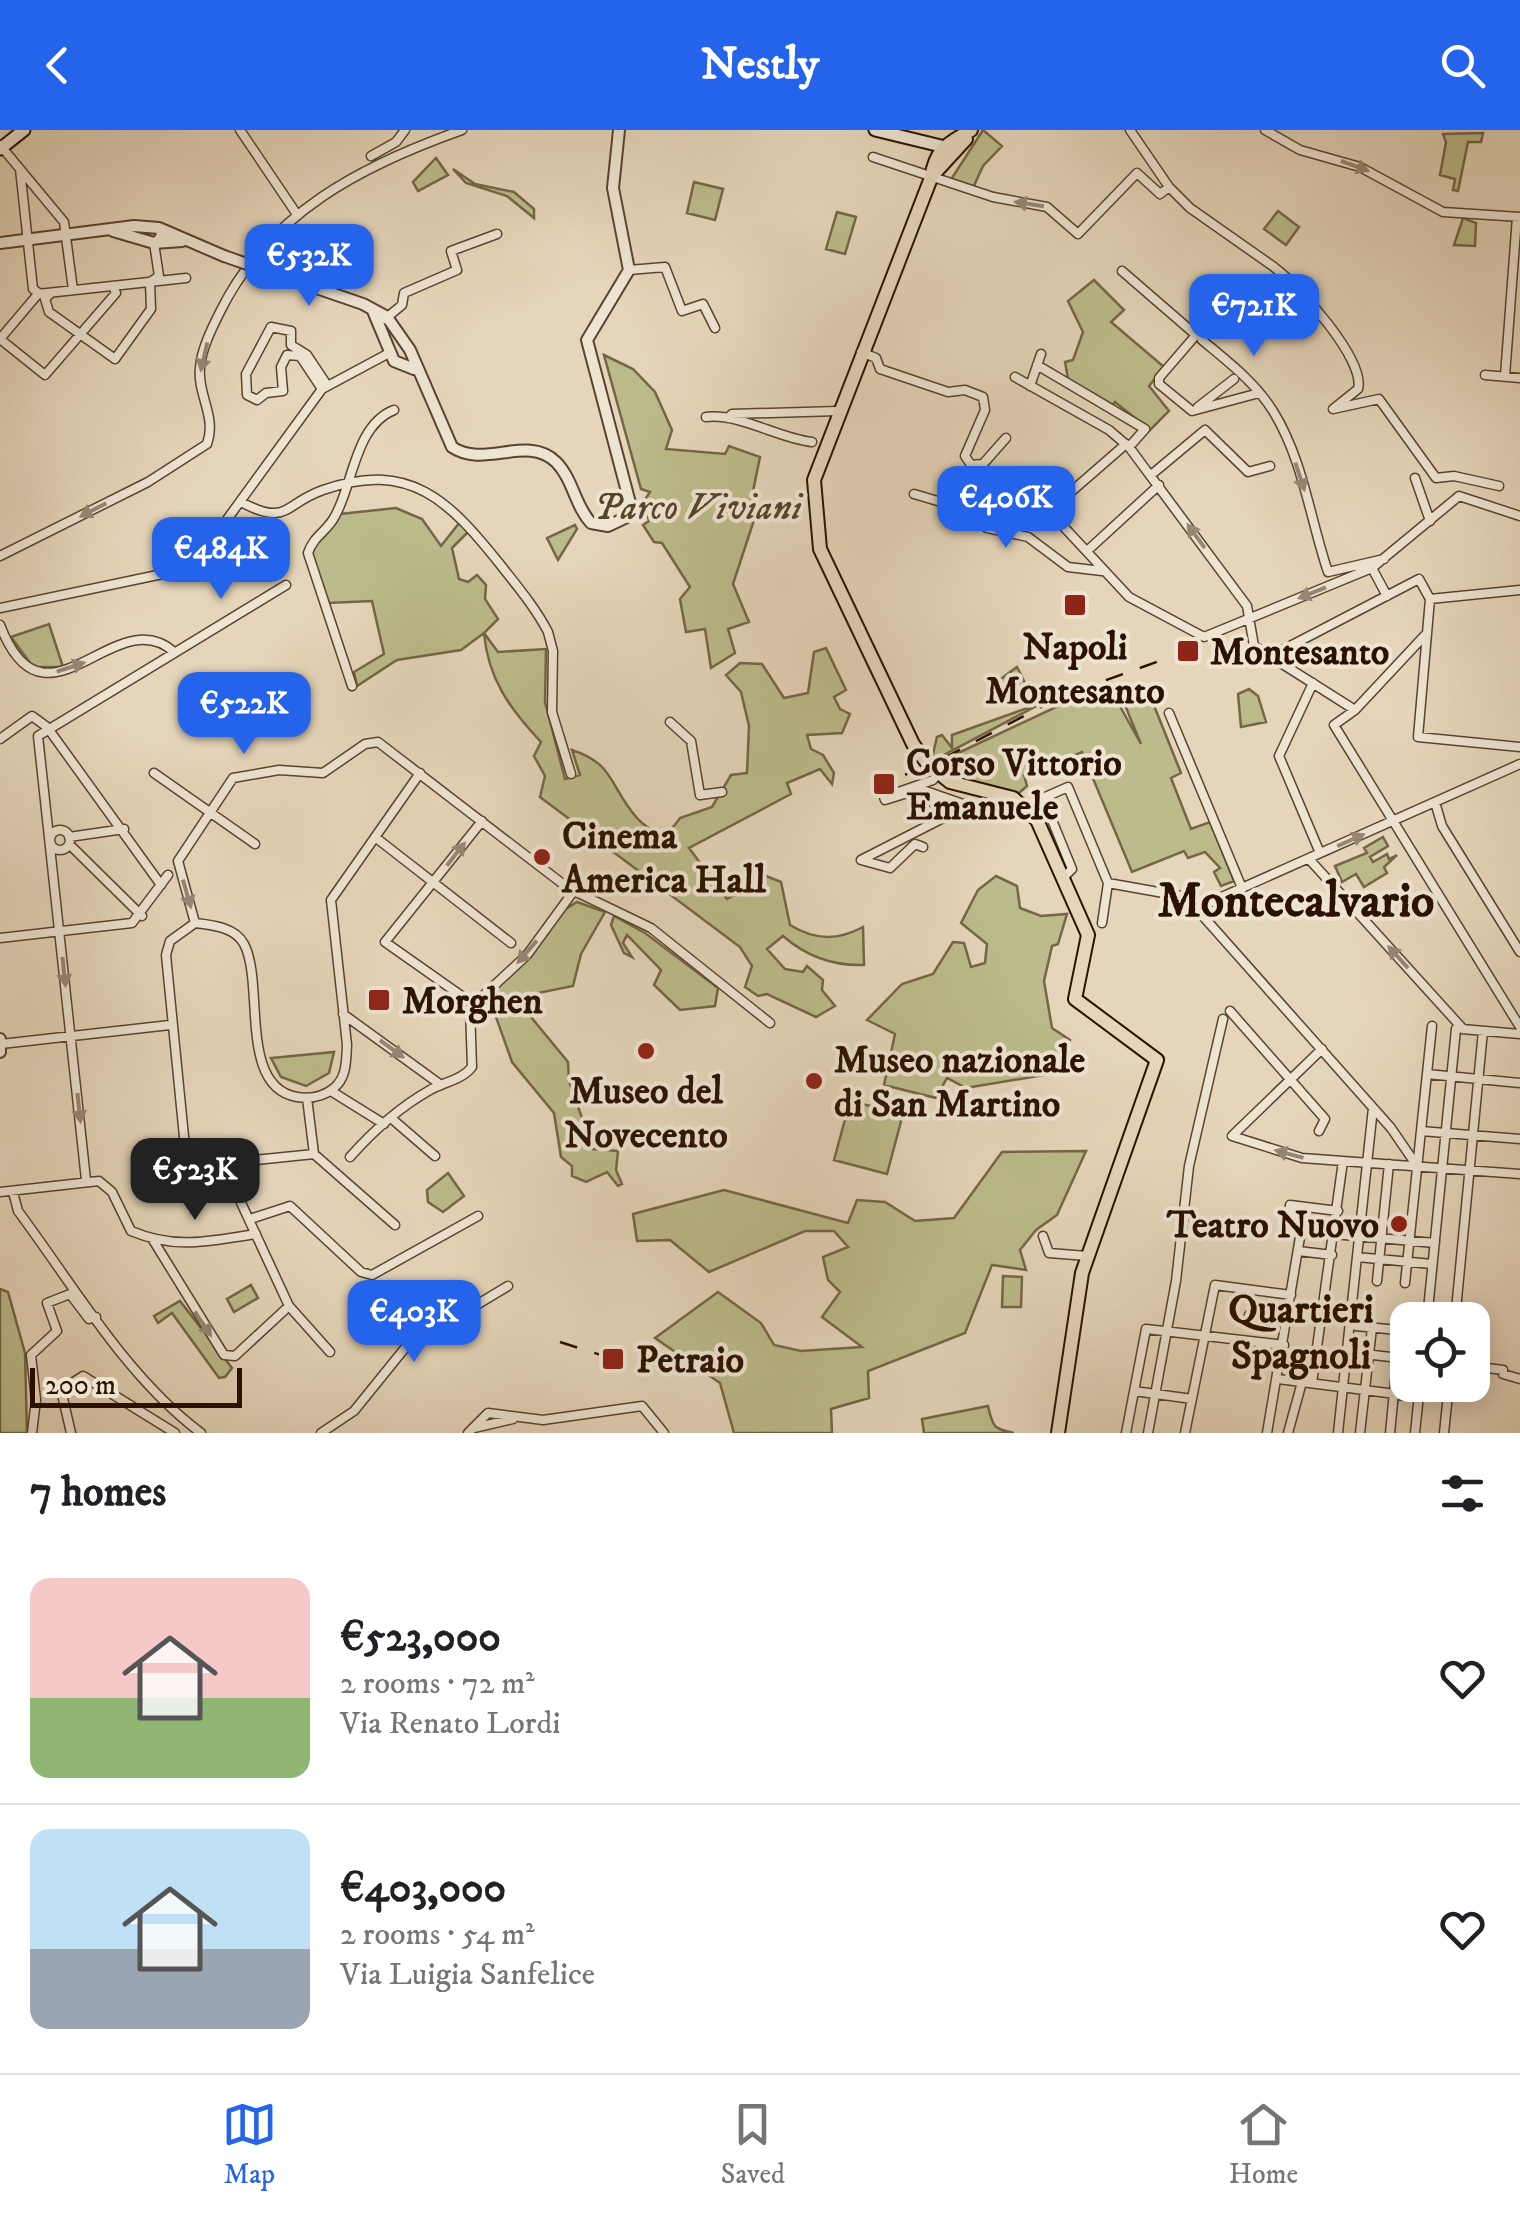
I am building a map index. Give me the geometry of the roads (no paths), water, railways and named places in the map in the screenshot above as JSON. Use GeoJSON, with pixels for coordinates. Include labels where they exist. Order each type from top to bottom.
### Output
{"type":"FeatureCollection","features":[{"type":"Feature","properties":{"kind":"main road"},"geometry":{"type":"LineString","coordinates":[[1,147],[24,130]]}},
{"type":"Feature","properties":{"kind":"main road"},"geometry":{"type":"LineString","coordinates":[[875,130],[941,146],[973,130]]}},
{"type":"Feature","properties":{"kind":"main road"},"geometry":{"type":"LineString","coordinates":[[934,174],[973,130]]}},
{"type":"Feature","properties":{"kind":"main road"},"geometry":{"type":"LineString","coordinates":[[941,146],[934,174],[819,460],[814,480],[820,550],[906,730],[938,774],[968,790],[1025,804],[1038,820],[1088,935],[1075,999],[1150,1053],[1158,1064],[1088,1256],[1076,1300],[1058,1433]]}},
{"type":"Feature","properties":{"kind":"street"},"geometry":{"type":"LineString","coordinates":[[240,130],[296,213]]}},
{"type":"Feature","properties":{"kind":"street"},"geometry":{"type":"LineString","coordinates":[[371,156],[396,142],[405,130]]}},
{"type":"Feature","properties":{"kind":"street"},"geometry":{"type":"LineString","coordinates":[[0,556],[148,482],[207,444],[210,429],[200,368],[220,313],[256,252],[296,213],[403,151],[462,130]]}},
{"type":"Feature","properties":{"kind":"street"},"geometry":{"type":"LineString","coordinates":[[0,243],[156,227],[182,241],[370,308],[384,321],[400,354],[422,380],[452,448],[468,455],[527,450],[548,456],[564,472],[586,517],[608,526],[624,518],[630,503],[588,350],[590,329],[629,270],[615,197],[621,130]]}},
{"type":"Feature","properties":{"kind":"street"},"geometry":{"type":"LineString","coordinates":[[1130,130],[1168,187],[1190,208],[1298,284],[1359,370],[1358,389],[1333,409],[1378,399],[1436,478],[1454,476],[1499,486]]}},
{"type":"Feature","properties":{"kind":"street"},"geometry":{"type":"LineString","coordinates":[[1265,130],[1300,150],[1360,167],[1443,212],[1518,217],[1515,288],[1504,376]]}},
{"type":"Feature","properties":{"kind":"street"},"geometry":{"type":"LineString","coordinates":[[1,147],[63,220],[73,290]]}},
{"type":"Feature","properties":{"kind":"street"},"geometry":{"type":"LineString","coordinates":[[873,157],[934,174],[993,198],[1047,208],[1078,234],[1138,172],[1160,194],[1168,187]]}},
{"type":"Feature","properties":{"kind":"street"},"geometry":{"type":"LineString","coordinates":[[20,169],[34,291],[40,294],[186,278]]}},
{"type":"Feature","properties":{"kind":"street"},"geometry":{"type":"LineString","coordinates":[[150,282],[158,276],[154,242],[147,234],[156,227]]}},
{"type":"Feature","properties":{"kind":"street"},"geometry":{"type":"LineString","coordinates":[[112,231],[154,242],[182,241]]}},
{"type":"Feature","properties":{"kind":"street"},"geometry":{"type":"LineString","coordinates":[[384,321],[402,305],[404,293],[457,270],[452,251],[497,234]]}},
{"type":"Feature","properties":{"kind":"street"},"geometry":{"type":"LineString","coordinates":[[629,270],[665,267],[682,311],[703,304],[715,328]]}},
{"type":"Feature","properties":{"kind":"street"},"geometry":{"type":"LineString","coordinates":[[1122,271],[1199,337],[1258,393],[1277,418],[1298,469],[1328,572],[1384,559]]}},
{"type":"Feature","properties":{"kind":"street"},"geometry":{"type":"LineString","coordinates":[[51,293],[45,298],[47,309],[115,360],[151,309],[150,282]]}},
{"type":"Feature","properties":{"kind":"street"},"geometry":{"type":"LineString","coordinates":[[40,294],[0,339],[46,376],[116,292],[111,286]]}},
{"type":"Feature","properties":{"kind":"street"},"geometry":{"type":"LineString","coordinates":[[271,326],[291,332],[291,345],[307,355],[324,387],[300,356],[287,355],[281,367],[283,391],[266,393],[258,400],[247,395],[246,374],[271,326]]}},
{"type":"Feature","properties":{"kind":"street"},"geometry":{"type":"LineString","coordinates":[[1193,411],[1158,382],[1199,337]]}},
{"type":"Feature","properties":{"kind":"street"},"geometry":{"type":"LineString","coordinates":[[861,352],[876,358],[880,368],[984,398],[985,410],[966,453],[969,464],[984,464],[1006,438]]}},
{"type":"Feature","properties":{"kind":"street"},"geometry":{"type":"LineString","coordinates":[[0,608],[172,572],[196,562],[324,387],[400,354]]}},
{"type":"Feature","properties":{"kind":"street"},"geometry":{"type":"LineString","coordinates":[[1030,386],[1041,354]]}},
{"type":"Feature","properties":{"kind":"street"},"geometry":{"type":"LineString","coordinates":[[1038,365],[1145,430],[1049,511],[1102,570],[1146,608],[1178,620],[1204,637],[1372,568],[1459,496],[1520,516]]}},
{"type":"Feature","properties":{"kind":"street"},"geometry":{"type":"LineString","coordinates":[[1484,375],[1520,378]]}},
{"type":"Feature","properties":{"kind":"street"},"geometry":{"type":"LineString","coordinates":[[1193,411],[1237,376]]}},
{"type":"Feature","properties":{"kind":"street"},"geometry":{"type":"LineString","coordinates":[[1015,378],[1127,445],[1251,616],[1252,643],[1355,710]]}},
{"type":"Feature","properties":{"kind":"street"},"geometry":{"type":"LineString","coordinates":[[1193,411],[1258,393]]}},
{"type":"Feature","properties":{"kind":"street"},"geometry":{"type":"LineString","coordinates":[[352,686],[308,553],[313,538],[338,513],[344,486],[377,420],[394,410]]}},
{"type":"Feature","properties":{"kind":"street"},"geometry":{"type":"LineString","coordinates":[[728,418],[732,414],[838,412]]}},
{"type":"Feature","properties":{"kind":"street"},"geometry":{"type":"LineString","coordinates":[[706,417],[728,418],[783,438],[812,442]]}},
{"type":"Feature","properties":{"kind":"street"},"geometry":{"type":"LineString","coordinates":[[1151,475],[1206,430],[1248,472],[1270,466]]}},
{"type":"Feature","properties":{"kind":"street"},"geometry":{"type":"LineString","coordinates":[[1415,478],[1430,521]]}},
{"type":"Feature","properties":{"kind":"street"},"geometry":{"type":"LineString","coordinates":[[240,502],[266,516],[289,512],[322,490],[380,481],[427,490],[461,515],[548,632],[552,712],[571,774]]}},
{"type":"Feature","properties":{"kind":"street"},"geometry":{"type":"LineString","coordinates":[[1087,551],[1159,485]]}},
{"type":"Feature","properties":{"kind":"street"},"geometry":{"type":"LineString","coordinates":[[914,494],[958,507],[987,528],[1028,537],[1068,567],[1102,570]]}},
{"type":"Feature","properties":{"kind":"street"},"geometry":{"type":"LineString","coordinates":[[1372,568],[1387,596]]}},
{"type":"Feature","properties":{"kind":"street"},"geometry":{"type":"LineString","coordinates":[[1274,658],[1419,579],[1430,600],[1418,737],[1520,747]]}},
{"type":"Feature","properties":{"kind":"street"},"geometry":{"type":"LineString","coordinates":[[86,1180],[38,736],[286,584]]}},
{"type":"Feature","properties":{"kind":"street"},"geometry":{"type":"LineString","coordinates":[[1430,600],[1520,590]]}},
{"type":"Feature","properties":{"kind":"street"},"geometry":{"type":"LineString","coordinates":[[0,624],[19,661],[40,672],[74,668],[139,637],[152,637],[174,652]]}},
{"type":"Feature","properties":{"kind":"street"},"geometry":{"type":"LineString","coordinates":[[1428,633],[1355,710],[1334,726],[1520,1031]]}},
{"type":"Feature","properties":{"kind":"street"},"geometry":{"type":"LineString","coordinates":[[1312,683],[1279,756],[1320,854]]}},
{"type":"Feature","properties":{"kind":"street"},"geometry":{"type":"LineString","coordinates":[[1169,713],[1242,888]]}},
{"type":"Feature","properties":{"kind":"street"},"geometry":{"type":"LineString","coordinates":[[0,739],[32,716],[49,730],[162,885]]}},
{"type":"Feature","properties":{"kind":"street"},"geometry":{"type":"LineString","coordinates":[[670,722],[692,741],[700,795],[722,792]]}},
{"type":"Feature","properties":{"kind":"street"},"geometry":{"type":"LineString","coordinates":[[195,923],[178,861],[234,778],[279,770],[323,773],[372,742],[386,745],[573,892],[651,928],[770,1023]]}},
{"type":"Feature","properties":{"kind":"street"},"geometry":{"type":"LineString","coordinates":[[1198,908],[1520,764]]}},
{"type":"Feature","properties":{"kind":"street"},"geometry":{"type":"LineString","coordinates":[[154,773],[254,844]]}},
{"type":"Feature","properties":{"kind":"street"},"geometry":{"type":"LineString","coordinates":[[314,1154],[188,1167],[170,1025],[166,955],[170,941],[195,923],[231,931],[245,946],[264,1072],[276,1089],[306,1098],[331,1091],[346,1067],[331,900],[420,773]]}},
{"type":"Feature","properties":{"kind":"street"},"geometry":{"type":"LineString","coordinates":[[923,848],[914,844],[890,868],[861,860],[947,816],[927,797],[961,808],[963,804],[920,790],[885,800],[884,797],[933,780],[938,774]]}},
{"type":"Feature","properties":{"kind":"street"},"geometry":{"type":"LineString","coordinates":[[1064,877],[1072,868],[1042,798],[1069,787],[1108,883],[1102,924]]}},
{"type":"Feature","properties":{"kind":"street"},"geometry":{"type":"LineString","coordinates":[[1435,802],[1446,831],[1520,952]]}},
{"type":"Feature","properties":{"kind":"street"},"geometry":{"type":"LineString","coordinates":[[473,1004],[385,942],[482,821]]}},
{"type":"Feature","properties":{"kind":"street"},"geometry":{"type":"LineString","coordinates":[[50,841],[56,850],[69,841],[124,829]]}},
{"type":"Feature","properties":{"kind":"street"},"geometry":{"type":"LineString","coordinates":[[50,841],[60,830],[142,916]]}},
{"type":"Feature","properties":{"kind":"street"},"geometry":{"type":"LineString","coordinates":[[375,837],[512,943]]}},
{"type":"Feature","properties":{"kind":"street"},"geometry":{"type":"LineString","coordinates":[[1309,858],[1457,1029],[1520,1031]]}},
{"type":"Feature","properties":{"kind":"street"},"geometry":{"type":"LineString","coordinates":[[0,938],[132,924],[142,916],[168,876]]}},
{"type":"Feature","properties":{"kind":"street"},"geometry":{"type":"LineString","coordinates":[[1108,883],[1186,897],[1374,1108],[1417,1166]]}},
{"type":"Feature","properties":{"kind":"street"},"geometry":{"type":"LineString","coordinates":[[350,1157],[387,1121],[472,1067],[473,1004],[527,955],[573,892]]}},
{"type":"Feature","properties":{"kind":"street"},"geometry":{"type":"LineString","coordinates":[[343,1014],[440,1085]]}},
{"type":"Feature","properties":{"kind":"street"},"geometry":{"type":"LineString","coordinates":[[1148,1433],[1175,1281],[1189,1166],[1226,1015],[1324,1119],[1319,1131]]}},
{"type":"Feature","properties":{"kind":"street"},"geometry":{"type":"LineString","coordinates":[[0,1052],[1,1042],[170,1025]]}},
{"type":"Feature","properties":{"kind":"street"},"geometry":{"type":"LineString","coordinates":[[1405,1284],[1433,1026]]}},
{"type":"Feature","properties":{"kind":"street"},"geometry":{"type":"LineString","coordinates":[[1429,1302],[1457,1029]]}},
{"type":"Feature","properties":{"kind":"street"},"geometry":{"type":"LineString","coordinates":[[1457,1302],[1483,1031]]}},
{"type":"Feature","properties":{"kind":"street"},"geometry":{"type":"LineString","coordinates":[[1322,1049],[1232,1136],[1302,1158],[1520,1174]]}},
{"type":"Feature","properties":{"kind":"street"},"geometry":{"type":"LineString","coordinates":[[1427,1074],[1520,1083]]}},
{"type":"Feature","properties":{"kind":"street"},"geometry":{"type":"LineString","coordinates":[[331,1091],[387,1121],[434,1156]]}},
{"type":"Feature","properties":{"kind":"street"},"geometry":{"type":"LineString","coordinates":[[306,1098],[314,1154],[395,1225]]}},
{"type":"Feature","properties":{"kind":"street"},"geometry":{"type":"LineString","coordinates":[[1338,1433],[1374,1108]]}},
{"type":"Feature","properties":{"kind":"street"},"geometry":{"type":"LineString","coordinates":[[1421,1131],[1520,1139]]}},
{"type":"Feature","properties":{"kind":"street"},"geometry":{"type":"LineString","coordinates":[[1288,1433],[1307,1382],[1332,1254],[1343,1161]]}},
{"type":"Feature","properties":{"kind":"street"},"geometry":{"type":"LineString","coordinates":[[1377,1280],[1389,1164]]}},
{"type":"Feature","properties":{"kind":"street"},"geometry":{"type":"LineString","coordinates":[[224,1166],[289,1306],[330,1352]]}},
{"type":"Feature","properties":{"kind":"street"},"geometry":{"type":"LineString","coordinates":[[0,1192],[86,1180],[108,1187],[130,1231],[153,1240],[173,1245],[256,1234]]}},
{"type":"Feature","properties":{"kind":"street"},"geometry":{"type":"LineString","coordinates":[[12,1192],[18,1211],[156,1394],[201,1433]]}},
{"type":"Feature","properties":{"kind":"street"},"geometry":{"type":"LineString","coordinates":[[1414,1196],[1439,1198]]}},
{"type":"Feature","properties":{"kind":"street"},"geometry":{"type":"LineString","coordinates":[[1338,1211],[1290,1205],[1288,1230],[1434,1243]]}},
{"type":"Feature","properties":{"kind":"street"},"geometry":{"type":"LineString","coordinates":[[250,1219],[290,1206],[361,1272],[372,1275],[478,1216]]}},
{"type":"Feature","properties":{"kind":"street"},"geometry":{"type":"LineString","coordinates":[[1267,1433],[1301,1231]]}},
{"type":"Feature","properties":{"kind":"street"},"geometry":{"type":"LineString","coordinates":[[1043,1236],[1049,1253],[1088,1256]]}},
{"type":"Feature","properties":{"kind":"street"},"geometry":{"type":"LineString","coordinates":[[153,1240],[224,1355],[236,1356],[289,1306]]}},
{"type":"Feature","properties":{"kind":"street"},"geometry":{"type":"LineString","coordinates":[[1298,1252],[1332,1254]]}},
{"type":"Feature","properties":{"kind":"street"},"geometry":{"type":"LineString","coordinates":[[1356,1257],[1432,1264]]}},
{"type":"Feature","properties":{"kind":"street"},"geometry":{"type":"LineString","coordinates":[[322,1433],[354,1411],[405,1348],[508,1286]]}},
{"type":"Feature","properties":{"kind":"street"},"geometry":{"type":"LineString","coordinates":[[1186,1433],[1215,1286],[1291,1294]]}},
{"type":"Feature","properties":{"kind":"street"},"geometry":{"type":"LineString","coordinates":[[32,1433],[36,1400],[31,1356],[57,1331],[46,1303],[70,1294],[89,1319],[96,1317]]}},
{"type":"Feature","properties":{"kind":"street"},"geometry":{"type":"LineString","coordinates":[[1249,1314],[1288,1318]]}},
{"type":"Feature","properties":{"kind":"street"},"geometry":{"type":"LineString","coordinates":[[1356,1326],[1390,1330]]}},
{"type":"Feature","properties":{"kind":"street"},"geometry":{"type":"LineString","coordinates":[[1360,1433],[1372,1328]]}},
{"type":"Feature","properties":{"kind":"street"},"geometry":{"type":"LineString","coordinates":[[1126,1433],[1146,1329],[1284,1345]]}},
{"type":"Feature","properties":{"kind":"street"},"geometry":{"type":"LineString","coordinates":[[1347,1352],[1390,1356]]}},
{"type":"Feature","properties":{"kind":"street"},"geometry":{"type":"LineString","coordinates":[[1490,1369],[1520,1379]]}},
{"type":"Feature","properties":{"kind":"street"},"geometry":{"type":"LineString","coordinates":[[70,1433],[61,1390],[84,1376],[174,1433]]}},
{"type":"Feature","properties":{"kind":"street"},"geometry":{"type":"LineString","coordinates":[[1278,1379],[1390,1393]]}},
{"type":"Feature","properties":{"kind":"street"},"geometry":{"type":"LineString","coordinates":[[1134,1391],[1192,1399]]}},
{"type":"Feature","properties":{"kind":"street"},"geometry":{"type":"LineString","coordinates":[[1390,1433],[1393,1402]]}},
{"type":"Feature","properties":{"kind":"street"},"geometry":{"type":"LineString","coordinates":[[1415,1433],[1418,1402]]}},
{"type":"Feature","properties":{"kind":"street"},"geometry":{"type":"LineString","coordinates":[[1444,1433],[1447,1402]]}},
{"type":"Feature","properties":{"kind":"street"},"geometry":{"type":"LineString","coordinates":[[469,1432],[522,1418],[543,1420],[642,1406],[664,1433]]}},
{"type":"Feature","properties":{"kind":"railway"},"geometry":{"type":"LineString","coordinates":[[944,758],[1062,696],[1162,660]]}},
{"type":"Feature","properties":{"kind":"railway"},"geometry":{"type":"LineString","coordinates":[[872,789],[916,770]]}},
{"type":"Feature","properties":{"kind":"railway"},"geometry":{"type":"LineString","coordinates":[[560,1342],[604,1356]]}},
{"type":"Feature","properties":{"kind":"place","name":"Napoli Montesanto"},"geometry":{"type":"Point","coordinates":[1075,605]}},
{"type":"Feature","properties":{"kind":"place","name":"Montesanto"},"geometry":{"type":"Point","coordinates":[1188,651]}},
{"type":"Feature","properties":{"kind":"place","name":"Corso Vittorio Emanuele"},"geometry":{"type":"Point","coordinates":[884,784]}},
{"type":"Feature","properties":{"kind":"place","name":"Cinema America Hall"},"geometry":{"type":"Point","coordinates":[542,857]}},
{"type":"Feature","properties":{"kind":"place","name":"Morghen"},"geometry":{"type":"Point","coordinates":[379,1000]}},
{"type":"Feature","properties":{"kind":"place","name":"Museo del Novecento"},"geometry":{"type":"Point","coordinates":[646,1051]}},
{"type":"Feature","properties":{"kind":"place","name":"Museo nazionale di San Martino"},"geometry":{"type":"Point","coordinates":[814,1081]}},
{"type":"Feature","properties":{"kind":"place","name":"Teatro Nuovo"},"geometry":{"type":"Point","coordinates":[1399,1224]}},
{"type":"Feature","properties":{"kind":"place","name":"Petraio"},"geometry":{"type":"Point","coordinates":[613,1359]}},
{"type":"Feature","properties":{"kind":"district","name":"Montecalvario"},"geometry":{"type":"Point","coordinates":[1296,899]}},
{"type":"Feature","properties":{"kind":"district","name":"Quartieri Spagnoli"},"geometry":{"type":"Point","coordinates":[1301,1331]}},
{"type":"Feature","properties":{"kind":"park label","name":"Parco Viviani"},"geometry":{"type":"Point","coordinates":[698,506]}}]}
